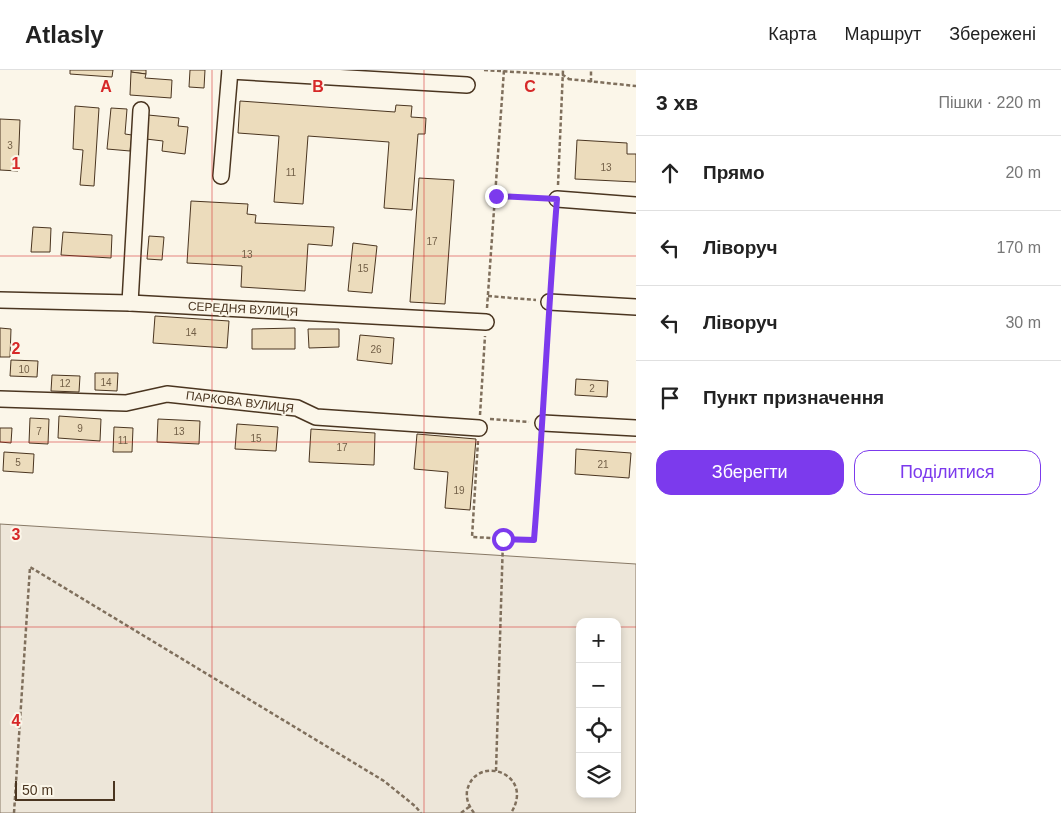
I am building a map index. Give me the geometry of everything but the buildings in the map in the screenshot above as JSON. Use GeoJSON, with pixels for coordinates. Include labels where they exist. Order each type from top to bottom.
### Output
{"type":"FeatureCollection","features":[{"type":"Feature","properties":{"kind":"street"},"geometry":{"type":"LineString","coordinates":[[221,176],[230,70],[467,86]]}},
{"type":"Feature","properties":{"kind":"street"},"geometry":{"type":"LineString","coordinates":[[130,303],[141,110]]}},
{"type":"Feature","properties":{"kind":"street"},"geometry":{"type":"LineString","coordinates":[[557,199],[636,205]]}},
{"type":"Feature","properties":{"kind":"street","name":"СЕРЕДНЯ ВУЛИЦЯ"},"geometry":{"type":"LineString","coordinates":[[0,300],[130,303],[486,322]]}},
{"type":"Feature","properties":{"kind":"street"},"geometry":{"type":"LineString","coordinates":[[549,302],[636,307]]}},
{"type":"Feature","properties":{"kind":"street","name":"ПАРКОВА ВУЛИЦЯ"},"geometry":{"type":"LineString","coordinates":[[0,399],[126,403],[167,394],[297,408],[316,417],[484,424]]}},
{"type":"Feature","properties":{"kind":"street"},"geometry":{"type":"LineString","coordinates":[[543,423],[636,428]]}},
{"type":"Feature","properties":{"kind":"path"},"geometry":{"type":"LineString","coordinates":[[484,70],[562,76],[569,79],[591,82],[636,86]]}},
{"type":"Feature","properties":{"kind":"path"},"geometry":{"type":"LineString","coordinates":[[496,771],[503,539],[534,540],[557,199],[563,70]]}},
{"type":"Feature","properties":{"kind":"path"},"geometry":{"type":"LineString","coordinates":[[591,70],[591,82]]}},
{"type":"Feature","properties":{"kind":"path"},"geometry":{"type":"LineString","coordinates":[[496,196],[557,199]]}},
{"type":"Feature","properties":{"kind":"path"},"geometry":{"type":"LineString","coordinates":[[488,296],[549,302]]}},
{"type":"Feature","properties":{"kind":"path"},"geometry":{"type":"LineString","coordinates":[[484,424],[543,423]]}},
{"type":"Feature","properties":{"kind":"path"},"geometry":{"type":"LineString","coordinates":[[14,813],[30,567],[384,781],[421,813]]}},
{"type":"Feature","properties":{"kind":"path"},"geometry":{"type":"LineString","coordinates":[[474,813],[469,807],[466,796],[468,786],[474,777],[487,771],[496,771],[504,773],[515,784],[518,794],[516,804],[511,813]]}},
{"type":"Feature","properties":{"kind":"path"},"geometry":{"type":"LineString","coordinates":[[461,813],[469,807]]}},
{"type":"Feature","properties":{"kind":"shaded area"},"geometry":{"type":"Polygon","coordinates":[[[0,524],[636,564],[636,813],[0,813],[0,524]]]}},
{"type":"Feature","properties":{"kind":"route"},"geometry":{"type":"LineString","coordinates":[[496,196],[557,199],[534,540],[503,539]]}}]}
